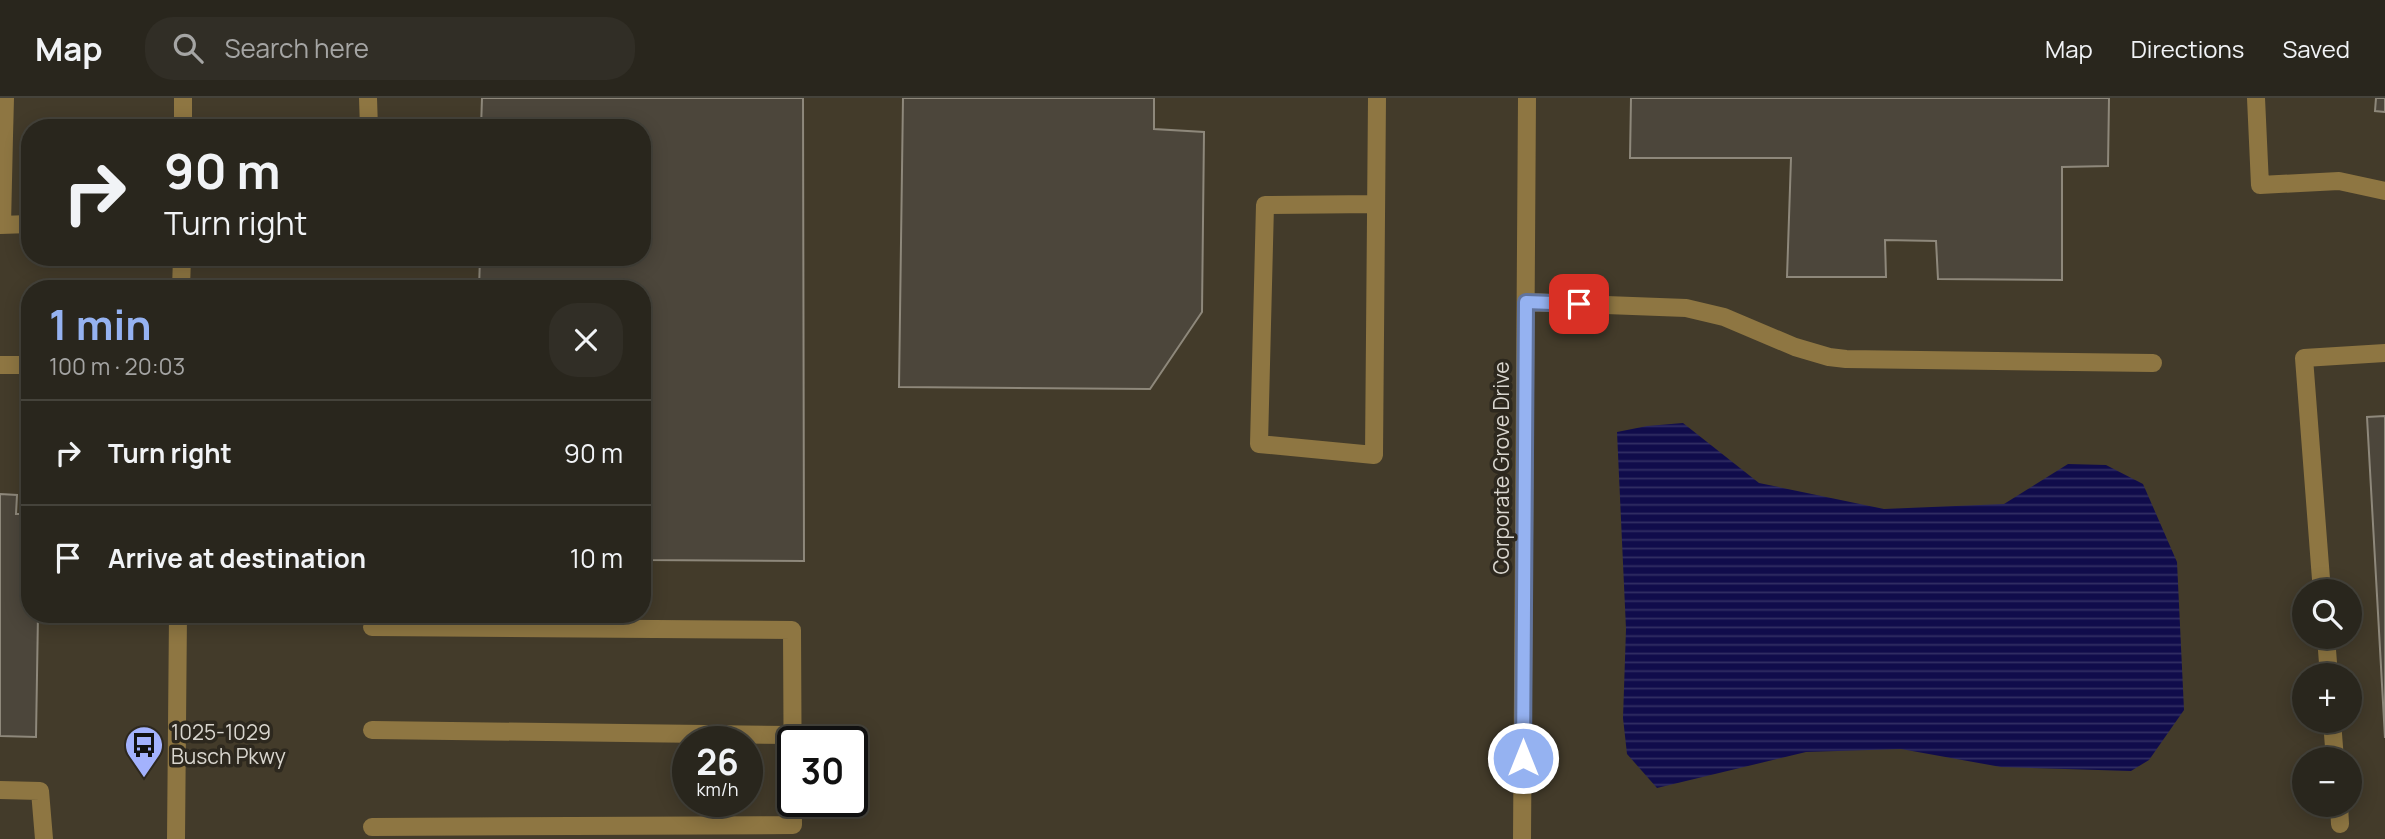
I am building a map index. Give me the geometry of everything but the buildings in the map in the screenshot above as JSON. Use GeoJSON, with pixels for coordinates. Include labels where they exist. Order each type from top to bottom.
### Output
{"type":"FeatureCollection","features":[{"type":"Feature","properties":{"kind":"street"},"geometry":{"type":"LineString","coordinates":[[5,98],[1,225],[21,224]]}},
{"type":"Feature","properties":{"kind":"street"},"geometry":{"type":"LineString","coordinates":[[183,98],[183,119]]}},
{"type":"Feature","properties":{"kind":"street"},"geometry":{"type":"LineString","coordinates":[[368,98],[369,119]]}},
{"type":"Feature","properties":{"kind":"street"},"geometry":{"type":"LineString","coordinates":[[1376,204],[1265,205],[1259,444],[1374,455],[1377,98]]}},
{"type":"Feature","properties":{"kind":"street","name":"Corporate Grove Drive"},"geometry":{"type":"LineString","coordinates":[[1522,839],[1527,98]]}},
{"type":"Feature","properties":{"kind":"street"},"geometry":{"type":"LineString","coordinates":[[2256,98],[2260,185],[2339,181],[2385,191]]}},
{"type":"Feature","properties":{"kind":"street"},"geometry":{"type":"LineString","coordinates":[[1526,302],[1686,308],[1724,317],[1795,347],[1846,359],[2154,363]]}},
{"type":"Feature","properties":{"kind":"street"},"geometry":{"type":"LineString","coordinates":[[2321,579],[2304,358],[2385,353]]}},
{"type":"Feature","properties":{"kind":"street"},"geometry":{"type":"LineString","coordinates":[[0,365],[21,365]]}},
{"type":"Feature","properties":{"kind":"street"},"geometry":{"type":"LineString","coordinates":[[176,839],[178,623]]}},
{"type":"Feature","properties":{"kind":"street"},"geometry":{"type":"LineString","coordinates":[[372,627],[792,630],[792,726]]}},
{"type":"Feature","properties":{"kind":"street"},"geometry":{"type":"LineString","coordinates":[[372,730],[777,735]]}},
{"type":"Feature","properties":{"kind":"street"},"geometry":{"type":"LineString","coordinates":[[0,790],[40,791],[44,839]]}},
{"type":"Feature","properties":{"kind":"street"},"geometry":{"type":"LineString","coordinates":[[372,827],[793,825],[793,817]]}},
{"type":"Feature","properties":{"kind":"street"},"geometry":{"type":"LineString","coordinates":[[2340,817],[2340,824]]}},
{"type":"Feature","properties":{"kind":"shaded area"},"geometry":{"type":"Polygon","coordinates":[[[0,98],[2385,98],[2385,839],[0,839],[0,98]]]}},
{"type":"Feature","properties":{"kind":"shaded area"},"geometry":{"type":"Polygon","coordinates":[[[1683,423],[1759,483],[1884,509],[2004,504],[2068,464],[2106,465],[2143,484],[2177,562],[2184,710],[2149,760],[2131,771],[2001,767],[1901,749],[1806,752],[1657,788],[1627,754],[1623,718],[1626,629],[1617,432],[1683,423]]]}},
{"type":"Feature","properties":{"kind":"place","name":"1025-1029 Busch Pkwy"},"geometry":{"type":"Point","coordinates":[144,779]}},
{"type":"Feature","properties":{"kind":"route"},"geometry":{"type":"LineString","coordinates":[[1523,758],[1526,302],[1579,304]]}}]}
